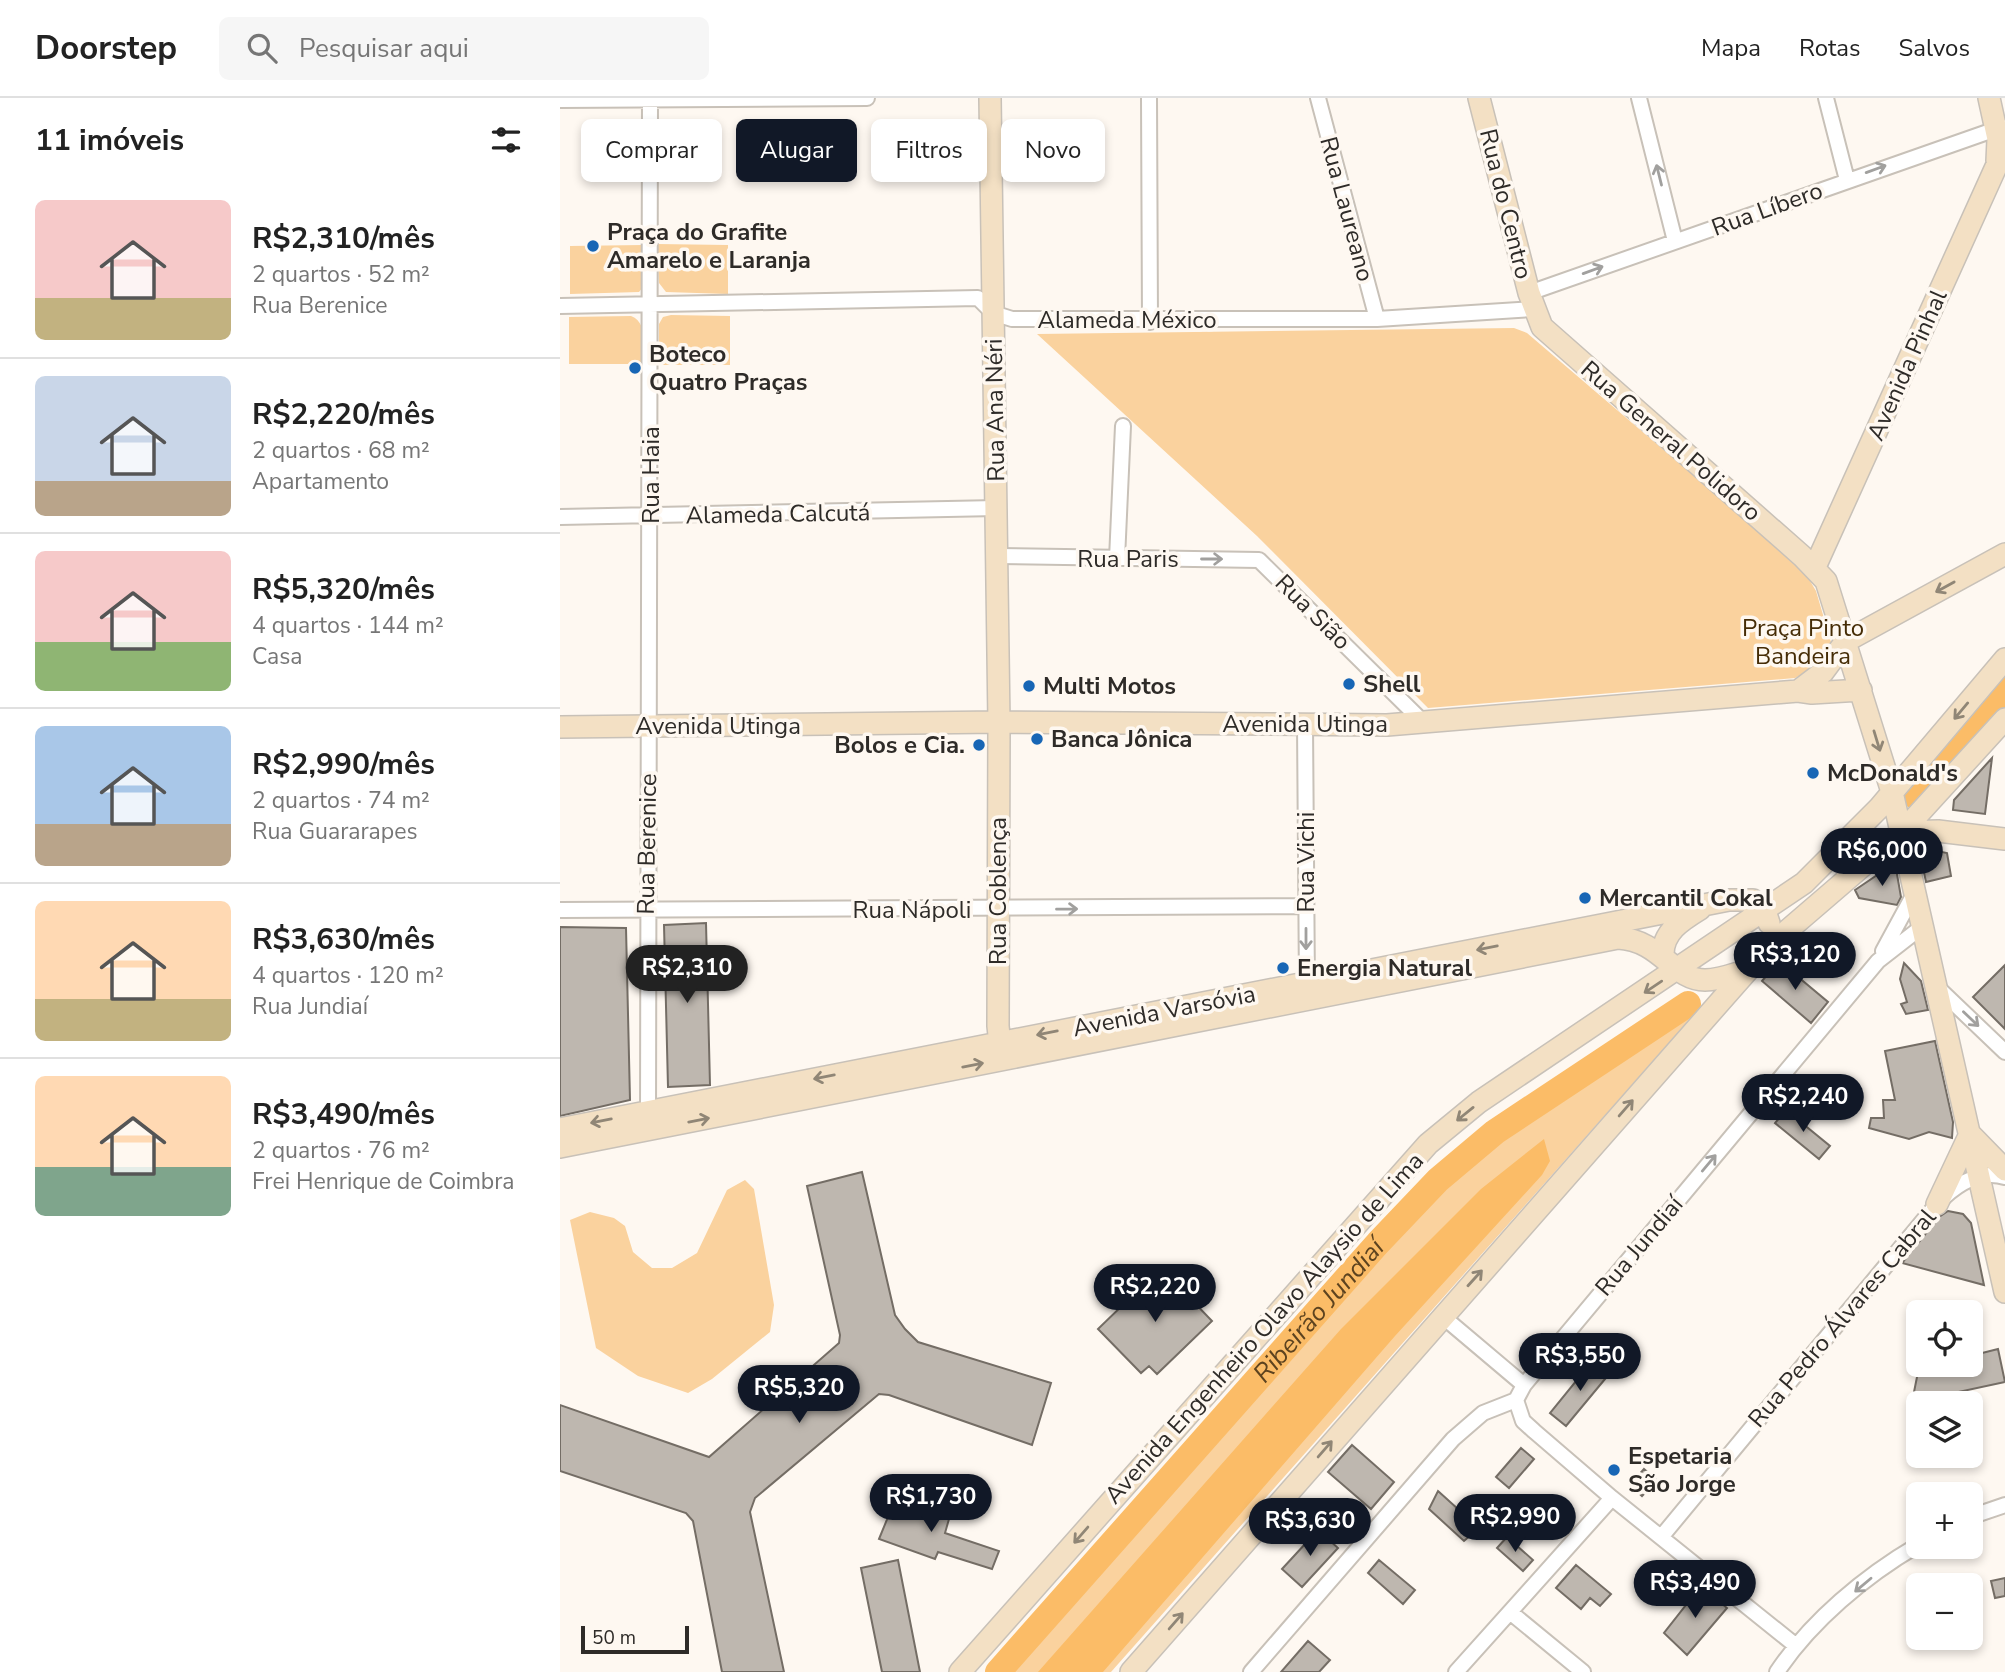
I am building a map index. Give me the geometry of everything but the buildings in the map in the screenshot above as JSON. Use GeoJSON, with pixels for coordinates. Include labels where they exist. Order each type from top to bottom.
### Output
{"type":"FeatureCollection","features":[{"type":"Feature","properties":{"kind":"main road","name":"Rua Ana Néri"},"geometry":{"type":"LineString","coordinates":[[990,98],[999,722]]}},
{"type":"Feature","properties":{"kind":"main road","name":"Rua do Centro"},"geometry":{"type":"LineString","coordinates":[[1479,98],[1531,301]]}},
{"type":"Feature","properties":{"kind":"main road","name":"Avenida Pinhal"},"geometry":{"type":"LineString","coordinates":[[1815,567],[2001,154],[2001,127],[1989,98]]}},
{"type":"Feature","properties":{"kind":"main road","name":"Rua General Polidoro"},"geometry":{"type":"LineString","coordinates":[[1531,301],[1542,327],[1549,335],[1815,567]]}},
{"type":"Feature","properties":{"kind":"main road"},"geometry":{"type":"LineString","coordinates":[[1798,691],[1823,672],[1846,641],[2005,554]]}},
{"type":"Feature","properties":{"kind":"main road"},"geometry":{"type":"LineString","coordinates":[[1815,567],[1826,580],[1892,792],[2005,1292]]}},
{"type":"Feature","properties":{"kind":"main road","name":"Avenida Engenheiro Olavo Alaysio de Lima"},"geometry":{"type":"LineString","coordinates":[[960,1672],[1428,1144],[1479,1102],[1671,963],[1765,911],[1804,883],[1892,792],[2005,659]]}},
{"type":"Feature","properties":{"kind":"main road","name":"Avenida Utinga"},"geometry":{"type":"LineString","coordinates":[[560,727],[999,722],[1425,724],[1798,691],[1812,693],[1861,690]]}},
{"type":"Feature","properties":{"kind":"main road"},"geometry":{"type":"LineString","coordinates":[[1131,1672],[1441,1315],[1748,970],[1769,948],[1902,832],[2005,719]]}},
{"type":"Feature","properties":{"kind":"main road","name":"Rua Coblença"},"geometry":{"type":"LineString","coordinates":[[999,722],[1000,1051]]}},
{"type":"Feature","properties":{"kind":"main road"},"geometry":{"type":"LineString","coordinates":[[1902,832],[1938,831],[2005,839]]}},
{"type":"Feature","properties":{"kind":"main road","name":"Avenida Varsóvia"},"geometry":{"type":"LineString","coordinates":[[1307,993],[1742,898],[1753,900],[1765,911]]}},
{"type":"Feature","properties":{"kind":"main road"},"geometry":{"type":"LineString","coordinates":[[1671,963],[1665,939],[1672,929],[1707,905]]}},
{"type":"Feature","properties":{"kind":"main road"},"geometry":{"type":"LineString","coordinates":[[1765,911],[1771,935],[1769,948]]}},
{"type":"Feature","properties":{"kind":"main road","name":"Avenida Varsóvia"},"geometry":{"type":"LineString","coordinates":[[560,1147],[648,1121],[1000,1051],[1618,938],[1642,943],[1692,978],[1704,980],[1748,970]]}},
{"type":"Feature","properties":{"kind":"main road","name":"Avenida Varsóvia"},"geometry":{"type":"LineString","coordinates":[[560,1129],[648,1121]]}},
{"type":"Feature","properties":{"kind":"main road"},"geometry":{"type":"LineString","coordinates":[[1970,1134],[2005,1170]]}},
{"type":"Feature","properties":{"kind":"main road"},"geometry":{"type":"LineString","coordinates":[[1937,1204],[1970,1134]]}},
{"type":"Feature","properties":{"kind":"street"},"geometry":{"type":"LineString","coordinates":[[560,100],[867,98]]}},
{"type":"Feature","properties":{"kind":"street"},"geometry":{"type":"LineString","coordinates":[[1149,98],[1150,322]]}},
{"type":"Feature","properties":{"kind":"street","name":"Rua Laureano"},"geometry":{"type":"LineString","coordinates":[[1318,98],[1377,319]]}},
{"type":"Feature","properties":{"kind":"street"},"geometry":{"type":"LineString","coordinates":[[1639,98],[1675,241]]}},
{"type":"Feature","properties":{"kind":"street"},"geometry":{"type":"LineString","coordinates":[[1826,98],[1847,180]]}},
{"type":"Feature","properties":{"kind":"street","name":"Rua Haia"},"geometry":{"type":"LineString","coordinates":[[649,726],[652,305],[650,99]]}},
{"type":"Feature","properties":{"kind":"street","name":"Rua Líbero"},"geometry":{"type":"LineString","coordinates":[[1531,301],[1675,241],[2001,127]]}},
{"type":"Feature","properties":{"kind":"street","name":"Alameda México"},"geometry":{"type":"LineString","coordinates":[[560,306],[978,298],[993,313],[1012,319],[1150,322],[1377,319],[1531,301]]}},
{"type":"Feature","properties":{"kind":"street"},"geometry":{"type":"LineString","coordinates":[[1116,559],[1123,426]]}},
{"type":"Feature","properties":{"kind":"street","name":"Alameda Calcutá"},"geometry":{"type":"LineString","coordinates":[[560,517],[997,508]]}},
{"type":"Feature","properties":{"kind":"street","name":"Rua Paris"},"geometry":{"type":"LineString","coordinates":[[997,556],[1259,560]]}},
{"type":"Feature","properties":{"kind":"street","name":"Rua Sião"},"geometry":{"type":"LineString","coordinates":[[1259,560],[1425,724]]}},
{"type":"Feature","properties":{"kind":"street","name":"Rua Vichi"},"geometry":{"type":"LineString","coordinates":[[1305,724],[1307,993]]}},
{"type":"Feature","properties":{"kind":"street","name":"Rua Berenice"},"geometry":{"type":"LineString","coordinates":[[648,1121],[646,909],[649,726]]}},
{"type":"Feature","properties":{"kind":"street","name":"Rua Jundiaí"},"geometry":{"type":"LineString","coordinates":[[1516,1400],[1524,1385],[1878,961],[1915,891]]}},
{"type":"Feature","properties":{"kind":"street","name":"Rua Nápoli"},"geometry":{"type":"LineString","coordinates":[[560,910],[999,910],[1306,906]]}},
{"type":"Feature","properties":{"kind":"street","name":"Rua Jundiaí"},"geometry":{"type":"LineString","coordinates":[[1878,961],[1923,926]]}},
{"type":"Feature","properties":{"kind":"street"},"geometry":{"type":"LineString","coordinates":[[1936,986],[2005,1052]]}},
{"type":"Feature","properties":{"kind":"street"},"geometry":{"type":"LineString","coordinates":[[1979,1176],[1994,1174],[2005,1177]]}},
{"type":"Feature","properties":{"kind":"street","name":"Rua Pedro Álvares Cabral"},"geometry":{"type":"LineString","coordinates":[[1662,1536],[1937,1204],[1956,1187],[1979,1176]]}},
{"type":"Feature","properties":{"kind":"street"},"geometry":{"type":"LineString","coordinates":[[1441,1315],[1524,1385]]}},
{"type":"Feature","properties":{"kind":"street"},"geometry":{"type":"LineString","coordinates":[[1251,1672],[1453,1439],[1483,1413],[1516,1400],[1523,1421],[1612,1498],[1796,1645]]}},
{"type":"Feature","properties":{"kind":"street"},"geometry":{"type":"LineString","coordinates":[[1456,1672],[1612,1498]]}},
{"type":"Feature","properties":{"kind":"street"},"geometry":{"type":"LineString","coordinates":[[1983,1512],[2005,1504]]}},
{"type":"Feature","properties":{"kind":"street"},"geometry":{"type":"LineString","coordinates":[[1777,1672],[1796,1645],[1871,1578],[1906,1553]]}},
{"type":"Feature","properties":{"kind":"street"},"geometry":{"type":"LineString","coordinates":[[1510,1612],[1583,1672]]}},
{"type":"Feature","properties":{"kind":"green space"},"geometry":{"type":"Polygon","coordinates":[[[657,244],[728,245],[728,294],[666,292],[659,283],[657,244]]]}},
{"type":"Feature","properties":{"kind":"green space"},"geometry":{"type":"Polygon","coordinates":[[[643,245],[643,287],[639,292],[570,294],[570,246],[643,245]]]}},
{"type":"Feature","properties":{"kind":"green space"},"geometry":{"type":"Polygon","coordinates":[[[631,316],[637,319],[643,330],[643,364],[569,364],[569,317],[631,316]]]}},
{"type":"Feature","properties":{"kind":"green space"},"geometry":{"type":"Polygon","coordinates":[[[730,316],[730,365],[659,365],[659,324],[663,317],[730,316]]]}},
{"type":"Feature","properties":{"kind":"green space","name":"Praça Pinto Bandeira"},"geometry":{"type":"Polygon","coordinates":[[[1514,328],[1527,333],[1803,569],[1816,591],[1831,642],[1831,647],[1816,667],[1795,678],[1428,708],[1257,536],[1037,334],[1514,328]]]}},
{"type":"Feature","properties":{"kind":"green space"},"geometry":{"type":"Polygon","coordinates":[[[1687,1013],[1692,1017],[1111,1672],[1009,1672],[1415,1215],[1495,1139],[1687,1013]]]}},
{"type":"Feature","properties":{"kind":"green space"},"geometry":{"type":"Polygon","coordinates":[[[745,1180],[754,1189],[774,1305],[770,1332],[712,1379],[688,1393],[638,1376],[596,1348],[570,1220],[590,1212],[614,1218],[625,1226],[633,1252],[652,1268],[672,1268],[697,1253],[727,1190],[745,1180]]]}},
{"type":"Feature","properties":{"kind":"shaded area"},"geometry":{"type":"Polygon","coordinates":[[[1544,1139],[1550,1161],[1542,1175],[1395,1336],[1103,1672],[1038,1672],[1341,1329],[1481,1189],[1544,1139]]]}},
{"type":"Feature","properties":{"kind":"waterway","name":"Ribeirão Jundiaí"},"geometry":{"type":"LineString","coordinates":[[1913,795],[2005,689]]}},
{"type":"Feature","properties":{"kind":"waterway","name":"Ribeirão Jundiaí"},"geometry":{"type":"LineString","coordinates":[[998,1672],[1378,1243],[1438,1180],[1495,1132],[1688,1004]]}},
{"type":"Feature","properties":{"kind":"place","name":"Praça do Grafite Amarelo e Laranja"},"geometry":{"type":"Point","coordinates":[593,246]}},
{"type":"Feature","properties":{"kind":"place","name":"Boteco Quatro Praças"},"geometry":{"type":"Point","coordinates":[635,368]}},
{"type":"Feature","properties":{"kind":"place","name":"Shell"},"geometry":{"type":"Point","coordinates":[1349,684]}},
{"type":"Feature","properties":{"kind":"place","name":"Multi Motos"},"geometry":{"type":"Point","coordinates":[1029,686]}},
{"type":"Feature","properties":{"kind":"place","name":"Banca Jônica"},"geometry":{"type":"Point","coordinates":[1037,739]}},
{"type":"Feature","properties":{"kind":"place","name":"Bolos e Cia."},"geometry":{"type":"Point","coordinates":[979,745]}},
{"type":"Feature","properties":{"kind":"place","name":"McDonald's"},"geometry":{"type":"Point","coordinates":[1813,773]}},
{"type":"Feature","properties":{"kind":"place","name":"Mercantil Cokal"},"geometry":{"type":"Point","coordinates":[1585,898]}},
{"type":"Feature","properties":{"kind":"place","name":"Energia Natural"},"geometry":{"type":"Point","coordinates":[1283,968]}},
{"type":"Feature","properties":{"kind":"place","name":"Espetaria São Jorge"},"geometry":{"type":"Point","coordinates":[1614,1470]}}]}
